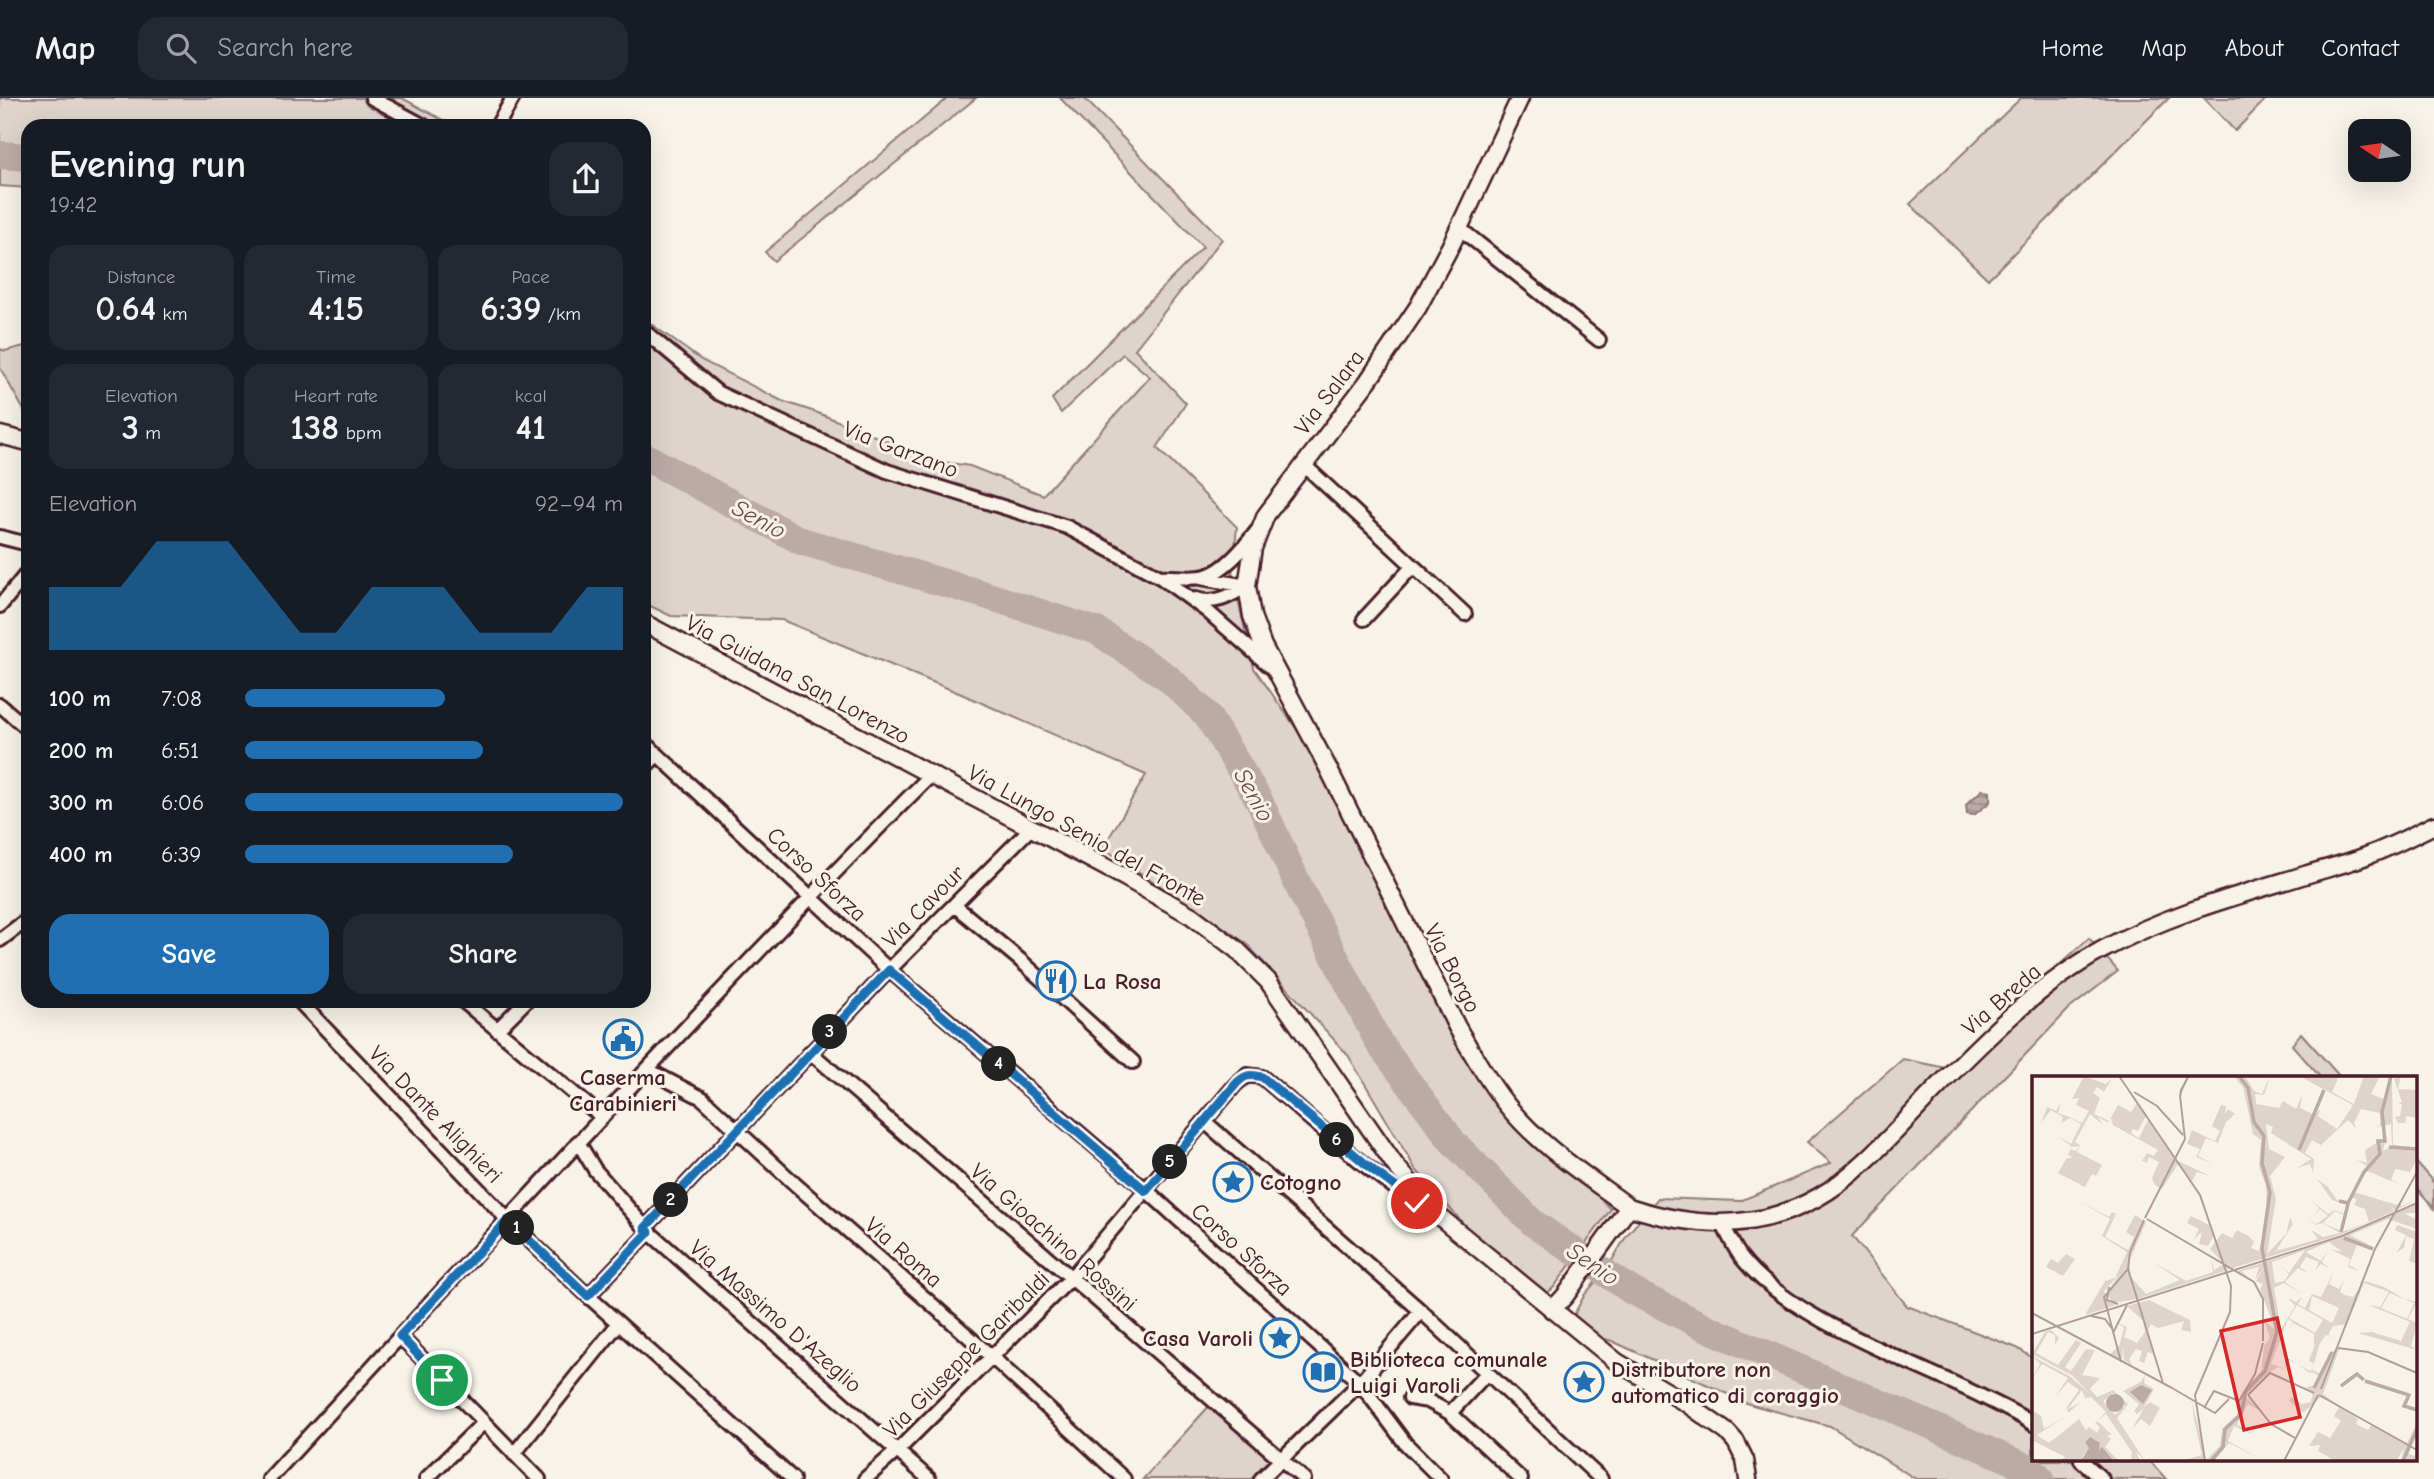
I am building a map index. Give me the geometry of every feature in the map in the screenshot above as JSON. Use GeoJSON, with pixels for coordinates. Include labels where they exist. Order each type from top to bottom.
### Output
{"type":"FeatureCollection","features":[{"type":"Feature","properties":{"kind":"street"},"geometry":{"type":"LineString","coordinates":[[372,98],[411,119]]}},
{"type":"Feature","properties":{"kind":"street"},"geometry":{"type":"LineString","coordinates":[[500,119],[513,98]]}},
{"type":"Feature","properties":{"kind":"street","name":"Via Salara"},"geometry":{"type":"LineString","coordinates":[[1247,586],[1249,564],[1259,529],[1266,516],[1368,381],[1418,307],[1459,228],[1520,98]]}},
{"type":"Feature","properties":{"kind":"street"},"geometry":{"type":"LineString","coordinates":[[1459,228],[1599,340]]}},
{"type":"Feature","properties":{"kind":"street","name":"Via Garzano"},"geometry":{"type":"LineString","coordinates":[[651,337],[718,393],[887,471],[1067,527],[1160,577],[1189,596],[1275,671]]}},
{"type":"Feature","properties":{"kind":"street"},"geometry":{"type":"LineString","coordinates":[[0,435],[21,440]]}},
{"type":"Feature","properties":{"kind":"street"},"geometry":{"type":"LineString","coordinates":[[1303,464],[1465,614]]}},
{"type":"Feature","properties":{"kind":"street"},"geometry":{"type":"LineString","coordinates":[[1160,577],[1204,577],[1228,561],[1259,529]]}},
{"type":"Feature","properties":{"kind":"street"},"geometry":{"type":"LineString","coordinates":[[0,537],[21,542]]}},
{"type":"Feature","properties":{"kind":"street"},"geometry":{"type":"LineString","coordinates":[[1364,619],[1413,566]]}},
{"type":"Feature","properties":{"kind":"street"},"geometry":{"type":"LineString","coordinates":[[1194,577],[1247,586]]}},
{"type":"Feature","properties":{"kind":"street"},"geometry":{"type":"LineString","coordinates":[[0,606],[21,580]]}},
{"type":"Feature","properties":{"kind":"street"},"geometry":{"type":"LineString","coordinates":[[1189,596],[1211,602],[1232,596],[1247,586]]}},
{"type":"Feature","properties":{"kind":"street","name":"Via Borgo"},"geometry":{"type":"LineString","coordinates":[[1247,586],[1252,616],[1275,671],[1306,724],[1429,972],[1481,1067],[1506,1104],[1541,1140],[1629,1207]]}},
{"type":"Feature","properties":{"kind":"street","name":"Via Guidana San Lorenzo"},"geometry":{"type":"LineString","coordinates":[[651,627],[931,775]]}},
{"type":"Feature","properties":{"kind":"street"},"geometry":{"type":"LineString","coordinates":[[0,705],[21,723]]}},
{"type":"Feature","properties":{"kind":"street","name":"Corso Sforza"},"geometry":{"type":"LineString","coordinates":[[651,749],[889,970],[1146,1191],[1360,1383],[1405,1443],[1441,1479]]}},
{"type":"Feature","properties":{"kind":"street"},"geometry":{"type":"LineString","coordinates":[[651,761],[657,755]]}},
{"type":"Feature","properties":{"kind":"street"},"geometry":{"type":"LineString","coordinates":[[269,1479],[601,1117],[809,897],[931,775]]}},
{"type":"Feature","properties":{"kind":"street","name":"Via Lungo Senio del Fronte"},"geometry":{"type":"LineString","coordinates":[[931,775],[1126,878],[1192,916],[1237,949],[1268,981],[1395,1165],[1440,1217],[1616,1362],[1697,1410],[1727,1432],[1736,1442],[1745,1460],[1748,1479]]}},
{"type":"Feature","properties":{"kind":"street","name":"Via Breda"},"geometry":{"type":"LineString","coordinates":[[1629,1207],[1673,1220],[1723,1225],[1754,1221],[1787,1212],[1828,1192],[1860,1167],[2001,1027],[2058,979],[2091,956],[2184,912],[2370,855],[2434,825]]}},
{"type":"Feature","properties":{"kind":"street","name":"Via Cavour"},"geometry":{"type":"LineString","coordinates":[[588,1296],[810,1052],[1030,829]]}},
{"type":"Feature","properties":{"kind":"street"},"geometry":{"type":"LineString","coordinates":[[954,905],[1133,1062]]}},
{"type":"Feature","properties":{"kind":"street"},"geometry":{"type":"LineString","coordinates":[[0,940],[21,924]]}},
{"type":"Feature","properties":{"kind":"street","name":"Via Dante Alighieri"},"geometry":{"type":"LineString","coordinates":[[306,1008],[508,1220],[618,1324],[793,1479]]}},
{"type":"Feature","properties":{"kind":"street"},"geometry":{"type":"LineString","coordinates":[[471,1008],[601,1117]]}},
{"type":"Feature","properties":{"kind":"street"},"geometry":{"type":"LineString","coordinates":[[497,1030],[519,1008]]}},
{"type":"Feature","properties":{"kind":"street","name":"Via Gioachino Rossini"},"geometry":{"type":"LineString","coordinates":[[810,1052],[1304,1479]]}},
{"type":"Feature","properties":{"kind":"street","name":"Via Roma"},"geometry":{"type":"LineString","coordinates":[[648,1070],[702,1098],[1124,1479]]}},
{"type":"Feature","properties":{"kind":"street","name":"Via Giuseppe Garibaldi"},"geometry":{"type":"LineString","coordinates":[[865,1479],[993,1358],[1070,1279],[1242,1078],[1252,1074],[1262,1077],[1408,1198],[1440,1217]]}},
{"type":"Feature","properties":{"kind":"street"},"geometry":{"type":"LineString","coordinates":[[1204,1121],[1421,1311],[1601,1479]]}},
{"type":"Feature","properties":{"kind":"street","name":"Via Massimo D'Azeglio"},"geometry":{"type":"LineString","coordinates":[[578,1143],[595,1170],[647,1230],[929,1479]]}},
{"type":"Feature","properties":{"kind":"street"},"geometry":{"type":"LineString","coordinates":[[1552,1310],[1629,1207]]}},
{"type":"Feature","properties":{"kind":"street"},"geometry":{"type":"LineString","coordinates":[[1723,1225],[1741,1257],[1758,1275],[1796,1304],[1867,1343],[1962,1386],[2032,1423]]}},
{"type":"Feature","properties":{"kind":"street"},"geometry":{"type":"LineString","coordinates":[[1261,1479],[1360,1383],[1421,1311]]}},
{"type":"Feature","properties":{"kind":"street"},"geometry":{"type":"LineString","coordinates":[[514,1454],[618,1324]]}},
{"type":"Feature","properties":{"kind":"street"},"geometry":{"type":"LineString","coordinates":[[400,1336],[539,1479]]}},
{"type":"Feature","properties":{"kind":"street"},"geometry":{"type":"LineString","coordinates":[[1450,1413],[1487,1373]]}},
{"type":"Feature","properties":{"kind":"street"},"geometry":{"type":"LineString","coordinates":[[1410,1398],[1429,1401],[1450,1413],[1521,1479]]}},
{"type":"Feature","properties":{"kind":"street"},"geometry":{"type":"LineString","coordinates":[[426,1479],[483,1423]]}},
{"type":"Feature","properties":{"kind":"street"},"geometry":{"type":"LineString","coordinates":[[2083,1462],[2102,1479]]}},
{"type":"Feature","properties":{"kind":"shaded area"},"geometry":{"type":"Polygon","coordinates":[[[0,98],[402,98],[441,119],[21,119],[21,188],[0,186],[0,98]]]}},
{"type":"Feature","properties":{"kind":"shaded area"},"geometry":{"type":"Polygon","coordinates":[[[948,98],[976,98],[774,261],[765,252],[948,98]]]}},
{"type":"Feature","properties":{"kind":"shaded area"},"geometry":{"type":"Polygon","coordinates":[[[1060,98],[1084,98],[1222,239],[1135,349],[1186,403],[1157,448],[1237,527],[1232,575],[1254,668],[1307,744],[1467,1061],[1522,1133],[1597,1194],[1611,1209],[1554,1287],[1535,1305],[1416,1170],[1348,1055],[1246,943],[1103,848],[1146,775],[959,693],[782,620],[671,616],[651,606],[651,324],[701,360],[782,401],[936,461],[970,466],[1043,495],[1150,377],[1123,354],[1061,413],[1052,399],[1203,247],[1060,98]]]}},
{"type":"Feature","properties":{"kind":"shaded area"},"geometry":{"type":"Polygon","coordinates":[[[2021,98],[2169,98],[1988,279],[1910,204],[2021,98]]]}},
{"type":"Feature","properties":{"kind":"shaded area"},"geometry":{"type":"Polygon","coordinates":[[[2204,98],[2267,98],[2235,131],[2204,98]]]}},
{"type":"Feature","properties":{"kind":"shaded area"},"geometry":{"type":"Polygon","coordinates":[[[21,347],[21,405],[0,368],[0,349],[5,351],[21,347]]]}},
{"type":"Feature","properties":{"kind":"shaded area"},"geometry":{"type":"Polygon","coordinates":[[[1982,790],[1990,792],[1990,802],[1974,815],[1967,814],[1966,805],[1982,790]]]}},
{"type":"Feature","properties":{"kind":"shaded area"},"geometry":{"type":"Polygon","coordinates":[[[2089,938],[2118,971],[2069,1009],[1852,1236],[1907,1306],[2017,1348],[2032,1357],[2032,1462],[2151,1462],[2166,1479],[1916,1479],[1830,1426],[1749,1404],[1612,1341],[1567,1328],[1585,1294],[1607,1269],[1627,1235],[1658,1198],[1740,1201],[1831,1163],[1807,1142],[1903,1059],[1946,1068],[2089,938]]]}},
{"type":"Feature","properties":{"kind":"shaded area"},"geometry":{"type":"Polygon","coordinates":[[[2301,1033],[2339,1076],[2319,1076],[2292,1045],[2301,1033]]]}},
{"type":"Feature","properties":{"kind":"shaded area"},"geometry":{"type":"Polygon","coordinates":[[[2416,1162],[2434,1183],[2434,1208],[2416,1187],[2416,1162]]]}},
{"type":"Feature","properties":{"kind":"shaded area"},"geometry":{"type":"Polygon","coordinates":[[[1211,1404],[1273,1458],[1251,1479],[1143,1479],[1211,1404]]]}},
{"type":"Feature","properties":{"kind":"waterway","name":"Senio"},"geometry":{"type":"LineString","coordinates":[[0,155],[21,156]]}},
{"type":"Feature","properties":{"kind":"waterway","name":"Senio"},"geometry":{"type":"LineString","coordinates":[[651,460],[801,541],[1097,631],[1167,677],[1207,715],[1259,800],[1301,891],[1379,1043],[1453,1142],[1533,1223],[1632,1291],[1707,1328],[2031,1469],[2041,1479]]}},
{"type":"Feature","properties":{"kind":"place","name":"La Rosa"},"geometry":{"type":"Point","coordinates":[1056,981]}},
{"type":"Feature","properties":{"kind":"place","name":"Caserma Carabinieri"},"geometry":{"type":"Point","coordinates":[623,1039]}},
{"type":"Feature","properties":{"kind":"place","name":"Cotogno"},"geometry":{"type":"Point","coordinates":[1233,1182]}},
{"type":"Feature","properties":{"kind":"place","name":"Casa Varoli"},"geometry":{"type":"Point","coordinates":[1280,1338]}},
{"type":"Feature","properties":{"kind":"place","name":"Biblioteca comunale Luigi Varoli"},"geometry":{"type":"Point","coordinates":[1323,1372]}},
{"type":"Feature","properties":{"kind":"place","name":"Distributore non automatico di coraggio"},"geometry":{"type":"Point","coordinates":[1584,1382]}},
{"type":"Feature","properties":{"kind":"route"},"geometry":{"type":"LineString","coordinates":[[442,1380],[400,1336],[508,1220],[588,1296],[649,1232],[645,1228],[889,970],[1146,1191],[1236,1084],[1252,1074],[1262,1077],[1374,1171],[1417,1203]]}}]}
